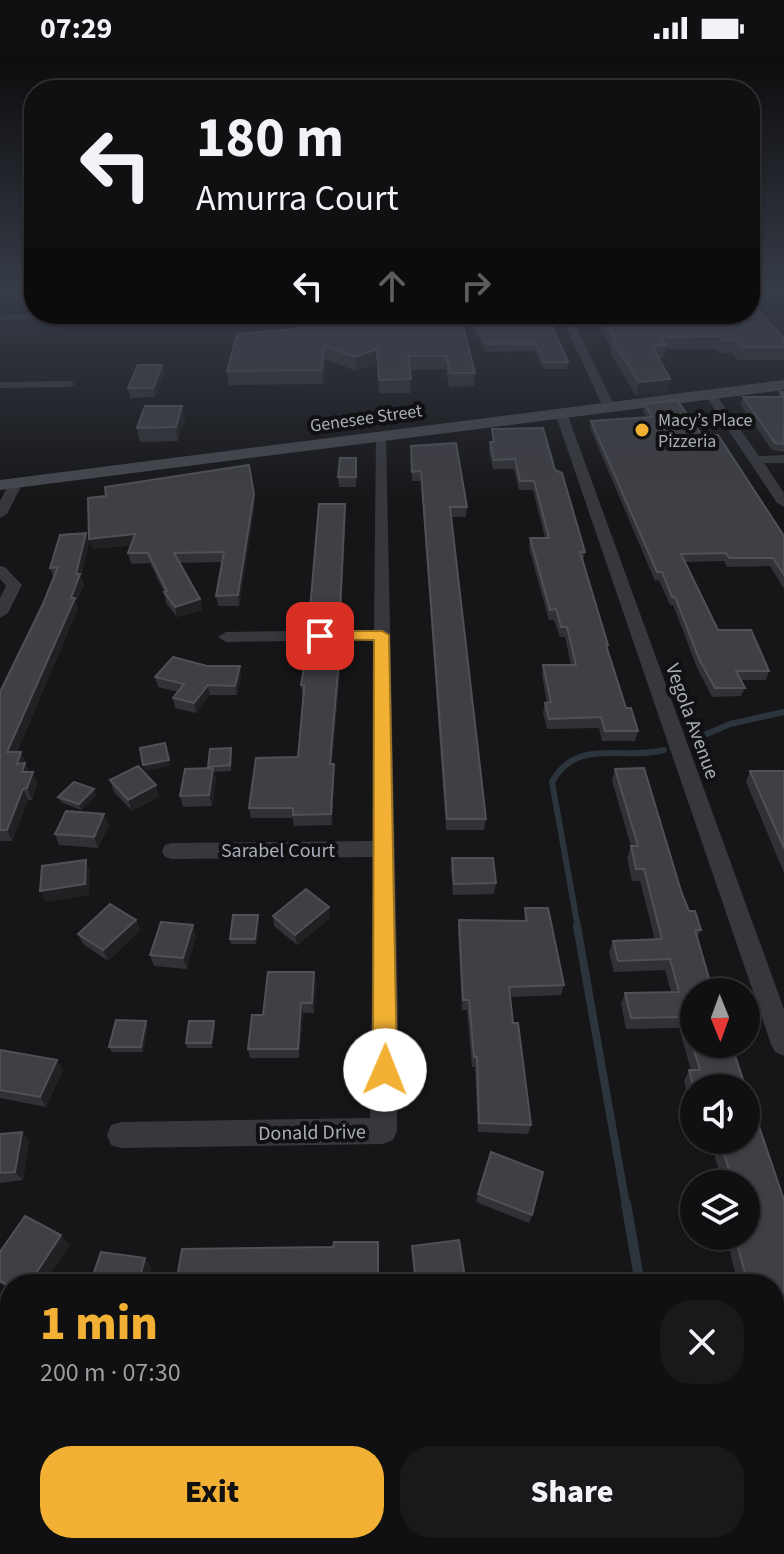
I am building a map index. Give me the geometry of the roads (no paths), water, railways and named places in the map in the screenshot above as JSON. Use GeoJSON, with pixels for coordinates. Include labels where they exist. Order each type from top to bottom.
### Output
{"type":"FeatureCollection","features":[{"type":"Feature","properties":{"kind":"main road","name":"Genesee Street"},"geometry":{"type":"LineString","coordinates":[[8,484],[784,385]]}},
{"type":"Feature","properties":{"kind":"street"},"geometry":{"type":"LineString","coordinates":[[587,361],[609,407]]}},
{"type":"Feature","properties":{"kind":"street"},"geometry":{"type":"LineString","coordinates":[[0,385],[70,384]]}},
{"type":"Feature","properties":{"kind":"street"},"geometry":{"type":"LineString","coordinates":[[711,395],[784,503]]}},
{"type":"Feature","properties":{"kind":"street","name":"Vegola Avenue"},"geometry":{"type":"LineString","coordinates":[[561,413],[784,1044]]}},
{"type":"Feature","properties":{"kind":"street","name":"Donald Drive"},"geometry":{"type":"LineString","coordinates":[[121,1135],[383,1131],[386,1009],[380,437]]}},
{"type":"Feature","properties":{"kind":"street"},"geometry":{"type":"LineString","coordinates":[[756,460],[784,459]]}},
{"type":"Feature","properties":{"kind":"street"},"geometry":{"type":"LineString","coordinates":[[0,514],[8,484]]}},
{"type":"Feature","properties":{"kind":"street"},"geometry":{"type":"LineString","coordinates":[[0,570],[14,585],[0,613]]}},
{"type":"Feature","properties":{"kind":"street"},"geometry":{"type":"LineString","coordinates":[[226,637],[382,635]]}},
{"type":"Feature","properties":{"kind":"street","name":"Sarabel Court"},"geometry":{"type":"LineString","coordinates":[[172,851],[384,849]]}},
{"type":"Feature","properties":{"kind":"waterway"},"geometry":{"type":"LineString","coordinates":[[702,736],[730,724],[784,712]]}},
{"type":"Feature","properties":{"kind":"waterway"},"geometry":{"type":"LineString","coordinates":[[578,928],[552,782],[562,768],[587,755],[664,750]]}},
{"type":"Feature","properties":{"kind":"waterway"},"geometry":{"type":"LineString","coordinates":[[577,926],[626,1205]]}},
{"type":"Feature","properties":{"kind":"waterway"},"geometry":{"type":"LineString","coordinates":[[626,1203],[638,1274]]}},
{"type":"Feature","properties":{"kind":"place","name":"Macy’s Place Pizzeria"},"geometry":{"type":"Point","coordinates":[642,430]}}]}
